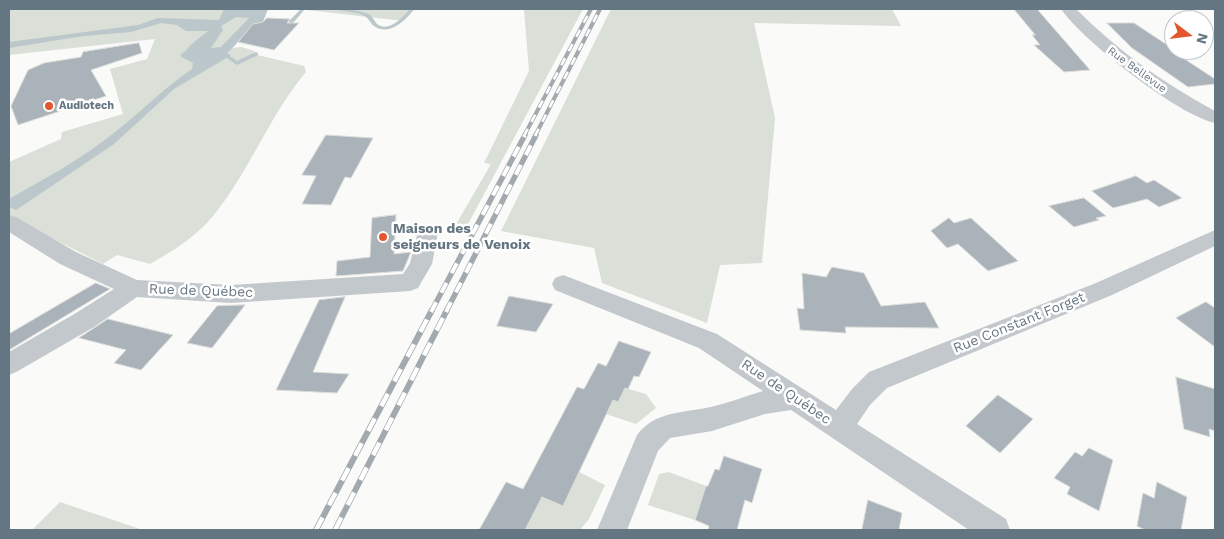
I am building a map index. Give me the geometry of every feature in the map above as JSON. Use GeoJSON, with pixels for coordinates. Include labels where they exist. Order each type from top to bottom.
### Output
{"type":"FeatureCollection","features":[{"type":"Feature","properties":{"kind":"street","name":"Rue Bellevue"},"geometry":{"type":"LineString","coordinates":[[1068,9],[1109,50],[1133,69],[1164,90],[1215,118]]}},
{"type":"Feature","properties":{"kind":"street","name":"Rue de Québec"},"geometry":{"type":"LineString","coordinates":[[9,222],[68,258],[132,288],[196,294],[231,294],[410,282],[421,264],[427,232]]}},
{"type":"Feature","properties":{"kind":"street","name":"Rue Constant Forget"},"geometry":{"type":"LineString","coordinates":[[839,427],[861,397],[878,380],[1104,289],[1215,237]]}},
{"type":"Feature","properties":{"kind":"street","name":"Rue de Québec"},"geometry":{"type":"LineString","coordinates":[[563,284],[708,341],[994,530]]}},
{"type":"Feature","properties":{"kind":"street"},"geometry":{"type":"LineString","coordinates":[[9,364],[85,320],[132,288]]}},
{"type":"Feature","properties":{"kind":"street"},"geometry":{"type":"LineString","coordinates":[[612,530],[647,444],[655,433],[665,426],[712,419],[765,402],[796,398]]}},
{"type":"Feature","properties":{"kind":"shaded area"},"geometry":{"type":"Polygon","coordinates":[[[9,9],[271,9],[256,17],[227,49],[241,47],[255,51],[253,54],[304,66],[306,72],[280,109],[233,188],[200,230],[180,246],[150,264],[117,255],[103,264],[20,222],[9,225],[9,162],[61,139],[62,132],[123,114],[110,69],[147,59],[155,39],[9,55],[9,9]]]}},
{"type":"Feature","properties":{"kind":"shaded area"},"geometry":{"type":"Polygon","coordinates":[[[224,9],[268,9],[263,22],[252,27],[227,53],[231,55],[174,89],[114,144],[16,210],[9,207],[9,199],[94,148],[192,69],[193,63],[180,56],[208,31],[186,31],[177,25],[161,23],[131,32],[83,36],[9,48],[9,42],[138,25],[158,18],[219,20],[224,9]],[[236,17],[221,26],[223,30],[211,48],[221,47],[249,18],[236,17]]]}},
{"type":"Feature","properties":{"kind":"shaded area"},"geometry":{"type":"Polygon","coordinates":[[[298,9],[415,9],[403,21],[298,9]]]}},
{"type":"Feature","properties":{"kind":"shaded area"},"geometry":{"type":"Polygon","coordinates":[[[524,9],[583,9],[467,226],[455,226],[491,164],[484,163],[529,71],[524,9]]]}},
{"type":"Feature","properties":{"kind":"shaded area"},"geometry":{"type":"Polygon","coordinates":[[[611,9],[892,9],[901,26],[754,23],[775,118],[762,263],[720,265],[707,323],[602,283],[594,248],[501,231],[611,9]]]}},
{"type":"Feature","properties":{"kind":"shaded area"},"geometry":{"type":"Polygon","coordinates":[[[625,388],[646,394],[656,408],[636,424],[603,413],[610,399],[625,388]]]}},
{"type":"Feature","properties":{"kind":"shaded area"},"geometry":{"type":"Polygon","coordinates":[[[579,472],[605,485],[589,519],[580,530],[525,530],[542,497],[563,506],[579,472]]]}},
{"type":"Feature","properties":{"kind":"shaded area"},"geometry":{"type":"Polygon","coordinates":[[[669,472],[706,486],[695,520],[648,505],[659,474],[669,472]]]}},
{"type":"Feature","properties":{"kind":"shaded area"},"geometry":{"type":"Polygon","coordinates":[[[60,502],[143,530],[32,530],[60,502]]]}},
{"type":"Feature","properties":{"kind":"building"},"geometry":{"type":"Polygon","coordinates":[[[1014,9],[1037,9],[1090,70],[1064,72],[1034,45],[1040,45],[1032,35],[1035,35],[1014,9]]]}},
{"type":"Feature","properties":{"kind":"building"},"geometry":{"type":"Polygon","coordinates":[[[267,18],[290,19],[287,23],[299,23],[274,50],[238,42],[253,24],[263,22],[267,18]]]}},
{"type":"Feature","properties":{"kind":"building"},"geometry":{"type":"Polygon","coordinates":[[[1107,23],[1134,23],[1164,43],[1164,60],[1186,60],[1215,79],[1215,84],[1188,87],[1132,48],[1107,23]]]}},
{"type":"Feature","properties":{"kind":"building"},"geometry":{"type":"Polygon","coordinates":[[[139,43],[142,53],[91,70],[106,96],[18,125],[11,106],[28,70],[44,63],[81,57],[83,52],[139,43]]]}},
{"type":"Feature","properties":{"kind":"building"},"geometry":{"type":"Polygon","coordinates":[[[326,135],[373,138],[351,178],[345,177],[331,205],[302,204],[316,176],[302,175],[326,135]]]}},
{"type":"Feature","properties":{"kind":"building"},"geometry":{"type":"Polygon","coordinates":[[[1136,176],[1147,183],[1154,180],[1182,198],[1159,207],[1147,199],[1113,208],[1092,191],[1136,176]]]}},
{"type":"Feature","properties":{"kind":"building"},"geometry":{"type":"Polygon","coordinates":[[[1084,198],[1106,216],[1096,218],[1099,220],[1074,227],[1049,206],[1084,198]]]}},
{"type":"Feature","properties":{"kind":"building","name":"Maison des seigneurs de Venoix"},"geometry":{"type":"Polygon","coordinates":[[[396,215],[394,254],[411,252],[403,271],[336,276],[337,261],[370,257],[372,218],[396,215]]]}},
{"type":"Feature","properties":{"kind":"building"},"geometry":{"type":"Polygon","coordinates":[[[949,218],[954,223],[971,218],[1018,261],[988,271],[958,244],[947,248],[931,231],[949,218]]]}},
{"type":"Feature","properties":{"kind":"building"},"geometry":{"type":"Polygon","coordinates":[[[832,267],[864,273],[881,306],[925,302],[939,328],[845,327],[846,333],[800,330],[797,308],[804,309],[802,273],[826,277],[832,267]]]}},
{"type":"Feature","properties":{"kind":"building"},"geometry":{"type":"Polygon","coordinates":[[[96,283],[110,289],[9,350],[9,334],[96,283]]]}},
{"type":"Feature","properties":{"kind":"building"},"geometry":{"type":"Polygon","coordinates":[[[509,296],[553,304],[536,332],[497,326],[509,296]]]}},
{"type":"Feature","properties":{"kind":"building"},"geometry":{"type":"Polygon","coordinates":[[[345,297],[313,372],[349,374],[337,393],[276,390],[319,300],[345,297]]]}},
{"type":"Feature","properties":{"kind":"building"},"geometry":{"type":"Polygon","coordinates":[[[1206,302],[1215,308],[1215,347],[1176,318],[1206,302]]]}},
{"type":"Feature","properties":{"kind":"building"},"geometry":{"type":"Polygon","coordinates":[[[245,305],[212,348],[187,343],[217,306],[245,305]]]}},
{"type":"Feature","properties":{"kind":"building"},"geometry":{"type":"Polygon","coordinates":[[[108,319],[173,335],[141,370],[114,363],[126,350],[79,338],[108,319]]]}},
{"type":"Feature","properties":{"kind":"building"},"geometry":{"type":"Polygon","coordinates":[[[619,341],[651,352],[639,377],[634,376],[628,389],[625,388],[618,402],[613,400],[563,506],[542,497],[525,530],[479,530],[506,482],[523,489],[577,387],[584,389],[598,363],[606,366],[619,341]]]}},
{"type":"Feature","properties":{"kind":"building"},"geometry":{"type":"Polygon","coordinates":[[[1176,377],[1215,389],[1215,431],[1209,429],[1210,437],[1184,429],[1176,377]]]}},
{"type":"Feature","properties":{"kind":"building"},"geometry":{"type":"Polygon","coordinates":[[[998,395],[1033,419],[1000,453],[966,426],[998,395]]]}},
{"type":"Feature","properties":{"kind":"building"},"geometry":{"type":"Polygon","coordinates":[[[1089,448],[1113,460],[1099,511],[1067,494],[1070,487],[1054,478],[1075,452],[1082,456],[1089,448]]]}},
{"type":"Feature","properties":{"kind":"building"},"geometry":{"type":"Polygon","coordinates":[[[724,456],[762,469],[752,503],[745,500],[737,530],[708,530],[709,526],[695,520],[706,486],[708,486],[715,469],[719,470],[724,456]]]}},
{"type":"Feature","properties":{"kind":"building"},"geometry":{"type":"Polygon","coordinates":[[[1157,482],[1187,497],[1181,530],[1145,530],[1137,526],[1143,493],[1154,498],[1157,482]]]}},
{"type":"Feature","properties":{"kind":"building"},"geometry":{"type":"Polygon","coordinates":[[[868,500],[902,513],[899,530],[862,530],[868,500]]]}},
{"type":"Feature","properties":{"kind":"waterway"},"geometry":{"type":"LineString","coordinates":[[291,22],[303,9]]}},
{"type":"Feature","properties":{"kind":"waterway"},"geometry":{"type":"LineString","coordinates":[[341,9],[365,15],[381,28],[391,27],[401,21],[412,9]]}},
{"type":"Feature","properties":{"kind":"waterway"},"geometry":{"type":"LineString","coordinates":[[220,56],[228,57],[237,63],[256,54]]}},
{"type":"Feature","properties":{"kind":"railway"},"geometry":{"type":"LineString","coordinates":[[524,136],[591,9]]}},
{"type":"Feature","properties":{"kind":"railway"},"geometry":{"type":"LineString","coordinates":[[535,136],[600,9]]}},
{"type":"Feature","properties":{"kind":"railway"},"geometry":{"type":"LineString","coordinates":[[431,312],[525,135]]}},
{"type":"Feature","properties":{"kind":"railway"},"geometry":{"type":"LineString","coordinates":[[446,312],[536,135]]}},
{"type":"Feature","properties":{"kind":"railway"},"geometry":{"type":"LineString","coordinates":[[316,530],[432,310]]}},
{"type":"Feature","properties":{"kind":"railway"},"geometry":{"type":"LineString","coordinates":[[335,530],[447,310]]}},
{"type":"Feature","properties":{"kind":"place","name":"Audiotech"},"geometry":{"type":"Point","coordinates":[49,106]}},
{"type":"Feature","properties":{"kind":"place","name":"Maison des seigneurs de Venoix"},"geometry":{"type":"Point","coordinates":[383,237]}}]}
